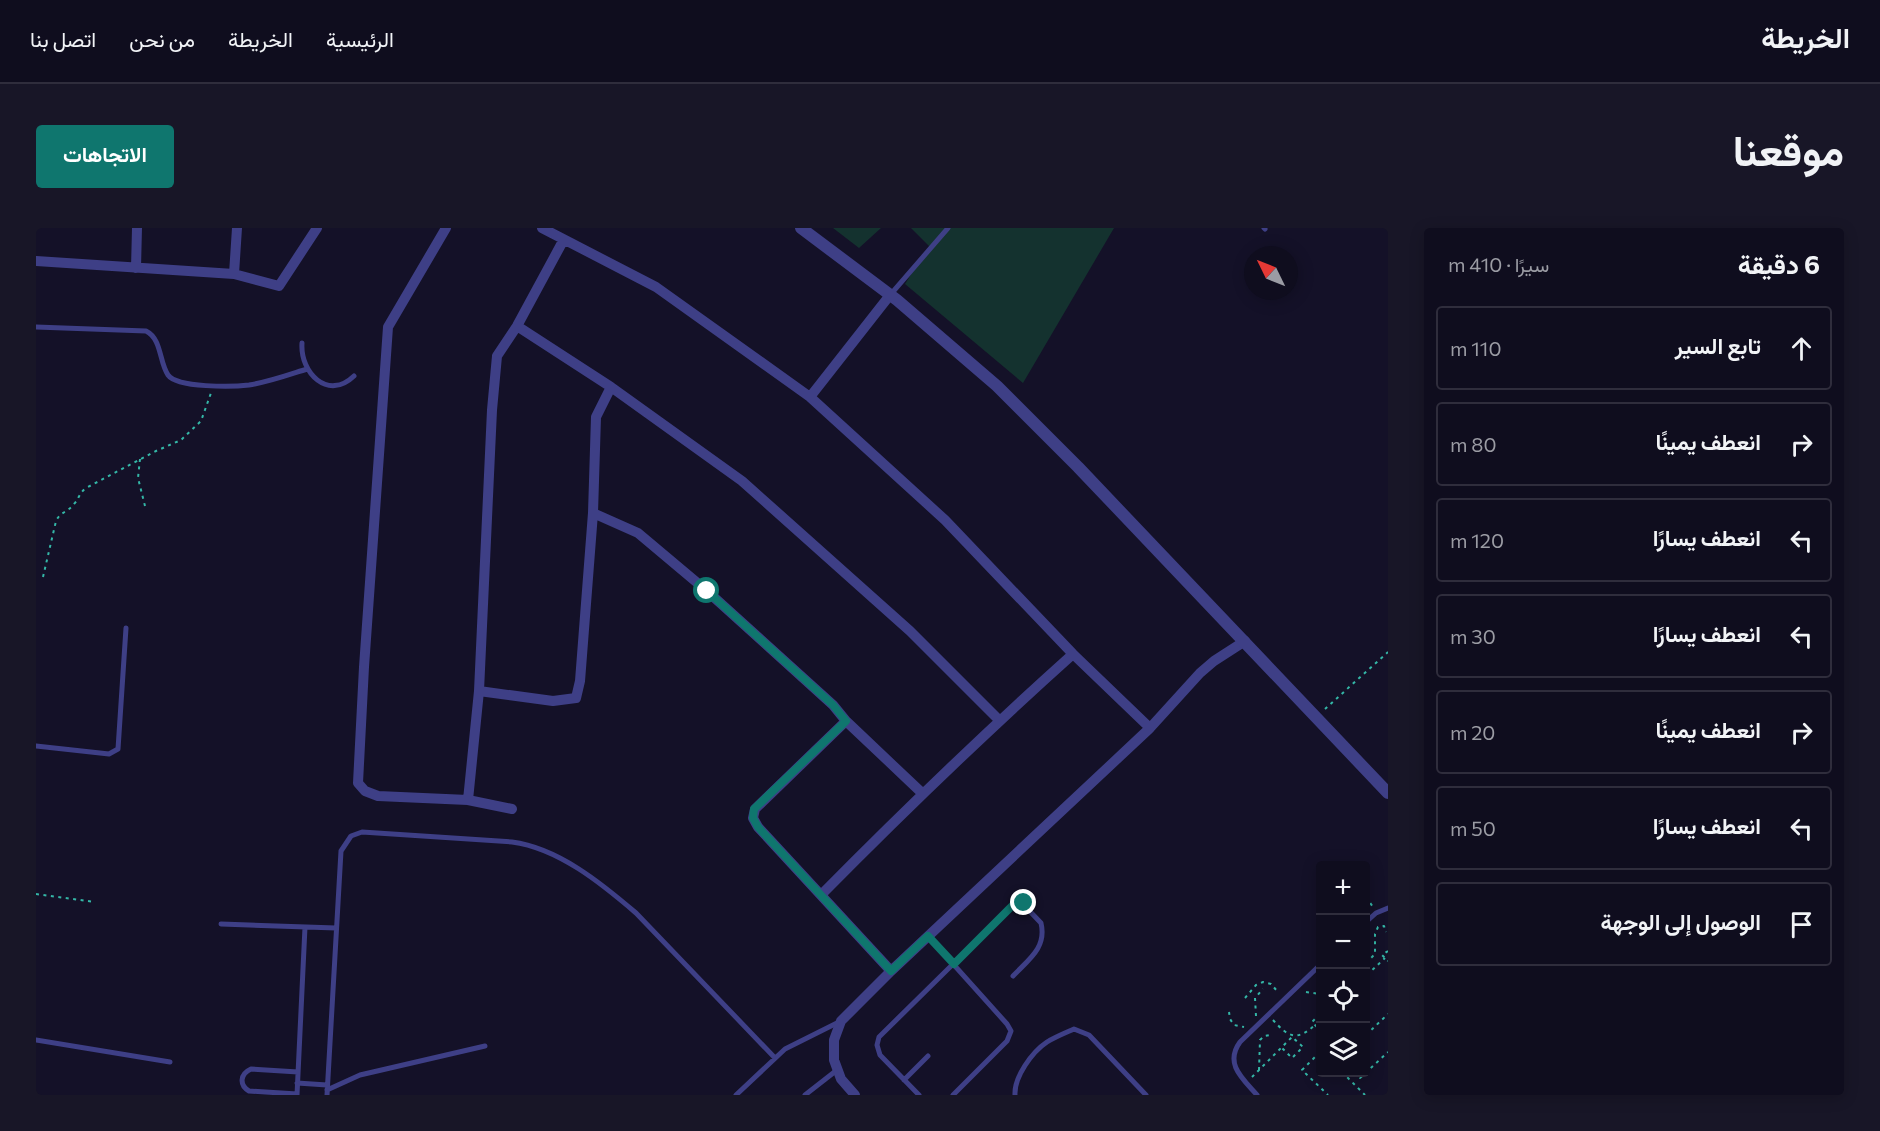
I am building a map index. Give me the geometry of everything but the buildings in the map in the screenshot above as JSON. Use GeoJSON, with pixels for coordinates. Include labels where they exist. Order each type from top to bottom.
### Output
{"type":"FeatureCollection","features":[{"type":"Feature","properties":{"kind":"street"},"geometry":{"type":"LineString","coordinates":[[136,268],[137,228]]}},
{"type":"Feature","properties":{"kind":"street"},"geometry":{"type":"LineString","coordinates":[[234,274],[237,228]]}},
{"type":"Feature","properties":{"kind":"street"},"geometry":{"type":"LineString","coordinates":[[36,261],[234,274],[279,286],[317,228]]}},
{"type":"Feature","properties":{"kind":"street"},"geometry":{"type":"LineString","coordinates":[[446,228],[388,327],[358,783],[366,791],[378,796],[468,800],[512,808]]}},
{"type":"Feature","properties":{"kind":"street"},"geometry":{"type":"LineString","coordinates":[[542,228],[563,241],[656,287],[810,398],[945,520],[1073,654],[1150,728]]}},
{"type":"Feature","properties":{"kind":"street"},"geometry":{"type":"LineString","coordinates":[[801,228],[890,295],[956,349],[1018,405],[1388,793]]}},
{"type":"Feature","properties":{"kind":"street"},"geometry":{"type":"LineString","coordinates":[[468,800],[479,691],[492,410],[497,356],[517,326],[563,241]]}},
{"type":"Feature","properties":{"kind":"street"},"geometry":{"type":"LineString","coordinates":[[810,398],[890,295]]}},
{"type":"Feature","properties":{"kind":"street"},"geometry":{"type":"LineString","coordinates":[[517,326],[611,387],[742,481],[910,631],[999,720]]}},
{"type":"Feature","properties":{"kind":"street"},"geometry":{"type":"LineString","coordinates":[[479,691],[553,701],[576,698],[580,681],[593,513],[596,417],[611,387]]}},
{"type":"Feature","properties":{"kind":"street"},"geometry":{"type":"LineString","coordinates":[[593,513],[638,533],[707,591],[833,705],[846,721],[922,793]]}},
{"type":"Feature","properties":{"kind":"street"},"geometry":{"type":"LineString","coordinates":[[855,1095],[841,1079],[834,1060],[834,1040],[841,1021],[891,971],[1150,728],[1200,673],[1222,655],[1245,641]]}},
{"type":"Feature","properties":{"kind":"street"},"geometry":{"type":"LineString","coordinates":[[821,895],[922,793],[1073,654]]}},
{"type":"Feature","properties":{"kind":"street"},"geometry":{"type":"LineString","coordinates":[[846,721],[754,809],[753,818],[758,827],[891,971]]}},
{"type":"Feature","properties":{"kind":"lane"},"geometry":{"type":"LineString","coordinates":[[890,295],[948,228]]}},
{"type":"Feature","properties":{"kind":"lane"},"geometry":{"type":"LineString","coordinates":[[36,327],[146,331],[154,337],[166,372],[171,379],[179,383],[250,384],[307,369]]}},
{"type":"Feature","properties":{"kind":"lane"},"geometry":{"type":"LineString","coordinates":[[302,343],[302,357],[307,369],[321,382],[333,386],[344,384],[354,376]]}},
{"type":"Feature","properties":{"kind":"lane"},"geometry":{"type":"LineString","coordinates":[[36,746],[109,754],[117,749],[126,628]]}},
{"type":"Feature","properties":{"kind":"lane"},"geometry":{"type":"LineString","coordinates":[[327,1090],[341,851],[346,840],[356,833],[368,831],[512,842],[532,846],[561,858],[636,913],[776,1058]]}},
{"type":"Feature","properties":{"kind":"lane"},"geometry":{"type":"LineString","coordinates":[[919,1095],[880,1055],[877,1041],[882,1033],[1014,904],[1021,902],[1040,921],[1042,939],[1039,949],[1013,976]]}},
{"type":"Feature","properties":{"kind":"lane"},"geometry":{"type":"LineString","coordinates":[[1370,918],[1388,908]]}},
{"type":"Feature","properties":{"kind":"lane"},"geometry":{"type":"LineString","coordinates":[[220,924],[336,928]]}},
{"type":"Feature","properties":{"kind":"lane"},"geometry":{"type":"LineString","coordinates":[[298,1072],[250,1069],[244,1073],[242,1079],[249,1091],[297,1094],[305,927]]}},
{"type":"Feature","properties":{"kind":"lane"},"geometry":{"type":"LineString","coordinates":[[928,936],[1010,1027],[1011,1035],[1007,1041],[953,1095]]}},
{"type":"Feature","properties":{"kind":"lane"},"geometry":{"type":"LineString","coordinates":[[1257,1095],[1235,1069],[1234,1052],[1240,1042],[1316,969]]}},
{"type":"Feature","properties":{"kind":"lane"},"geometry":{"type":"LineString","coordinates":[[736,1095],[791,1046],[841,1021]]}},
{"type":"Feature","properties":{"kind":"lane"},"geometry":{"type":"LineString","coordinates":[[1015,1095],[1014,1086],[1028,1061],[1046,1042],[1074,1029],[1089,1035],[1146,1095]]}},
{"type":"Feature","properties":{"kind":"lane"},"geometry":{"type":"LineString","coordinates":[[36,1040],[170,1062]]}},
{"type":"Feature","properties":{"kind":"lane"},"geometry":{"type":"LineString","coordinates":[[297,1083],[327,1090],[360,1075],[485,1046]]}},
{"type":"Feature","properties":{"kind":"lane"},"geometry":{"type":"LineString","coordinates":[[904,1080],[928,1056]]}},
{"type":"Feature","properties":{"kind":"lane"},"geometry":{"type":"LineString","coordinates":[[806,1095],[837,1070]]}},
{"type":"Feature","properties":{"kind":"path"},"geometry":{"type":"LineString","coordinates":[[43,577],[59,515],[73,505],[81,491],[181,440],[203,418],[213,385]]}},
{"type":"Feature","properties":{"kind":"path"},"geometry":{"type":"LineString","coordinates":[[140,459],[138,478],[145,506]]}},
{"type":"Feature","properties":{"kind":"path"},"geometry":{"type":"LineString","coordinates":[[1317,717],[1388,652]]}},
{"type":"Feature","properties":{"kind":"path"},"geometry":{"type":"LineString","coordinates":[[36,894],[95,902]]}},
{"type":"Feature","properties":{"kind":"path"},"geometry":{"type":"LineString","coordinates":[[1370,960],[1376,951],[1376,929],[1382,926],[1386,932]]}},
{"type":"Feature","properties":{"kind":"path"},"geometry":{"type":"LineString","coordinates":[[1370,971],[1386,959],[1382,955],[1388,951]]}},
{"type":"Feature","properties":{"kind":"path"},"geometry":{"type":"LineString","coordinates":[[1245,998],[1259,983],[1266,982],[1279,992],[1281,1003]]}},
{"type":"Feature","properties":{"kind":"path"},"geometry":{"type":"LineString","coordinates":[[1255,1019],[1256,998],[1263,989]]}},
{"type":"Feature","properties":{"kind":"path"},"geometry":{"type":"LineString","coordinates":[[1295,990],[1316,993]]}},
{"type":"Feature","properties":{"kind":"path"},"geometry":{"type":"LineString","coordinates":[[1229,1012],[1234,1025],[1248,1026]]}},
{"type":"Feature","properties":{"kind":"path"},"geometry":{"type":"LineString","coordinates":[[1370,1031],[1388,1014]]}},
{"type":"Feature","properties":{"kind":"path"},"geometry":{"type":"LineString","coordinates":[[1269,1015],[1303,1047],[1293,1058],[1282,1048]]}},
{"type":"Feature","properties":{"kind":"path"},"geometry":{"type":"LineString","coordinates":[[1246,1083],[1293,1036],[1303,1035],[1315,1025],[1312,1022],[1316,1018]]}},
{"type":"Feature","properties":{"kind":"path"},"geometry":{"type":"LineString","coordinates":[[1259,1070],[1260,1040],[1270,1035]]}},
{"type":"Feature","properties":{"kind":"path"},"geometry":{"type":"LineString","coordinates":[[1370,1069],[1388,1052]]}},
{"type":"Feature","properties":{"kind":"path"},"geometry":{"type":"LineString","coordinates":[[1316,1056],[1302,1070],[1328,1095]]}},
{"type":"Feature","properties":{"kind":"path"},"geometry":{"type":"LineString","coordinates":[[1348,1077],[1365,1095]]}},
{"type":"Feature","properties":{"kind":"green space"},"geometry":{"type":"Polygon","coordinates":[[[833,228],[881,228],[859,248],[833,228]]]}},
{"type":"Feature","properties":{"kind":"green space"},"geometry":{"type":"Polygon","coordinates":[[[911,228],[1114,228],[1023,383],[905,284],[929,246],[911,228]]]}},
{"type":"Feature","properties":{"kind":"route"},"geometry":{"type":"LineString","coordinates":[[707,591],[833,705],[846,721],[754,809],[753,818],[758,827],[891,971],[928,936],[954,964],[1014,904],[1024,903]]}}]}
